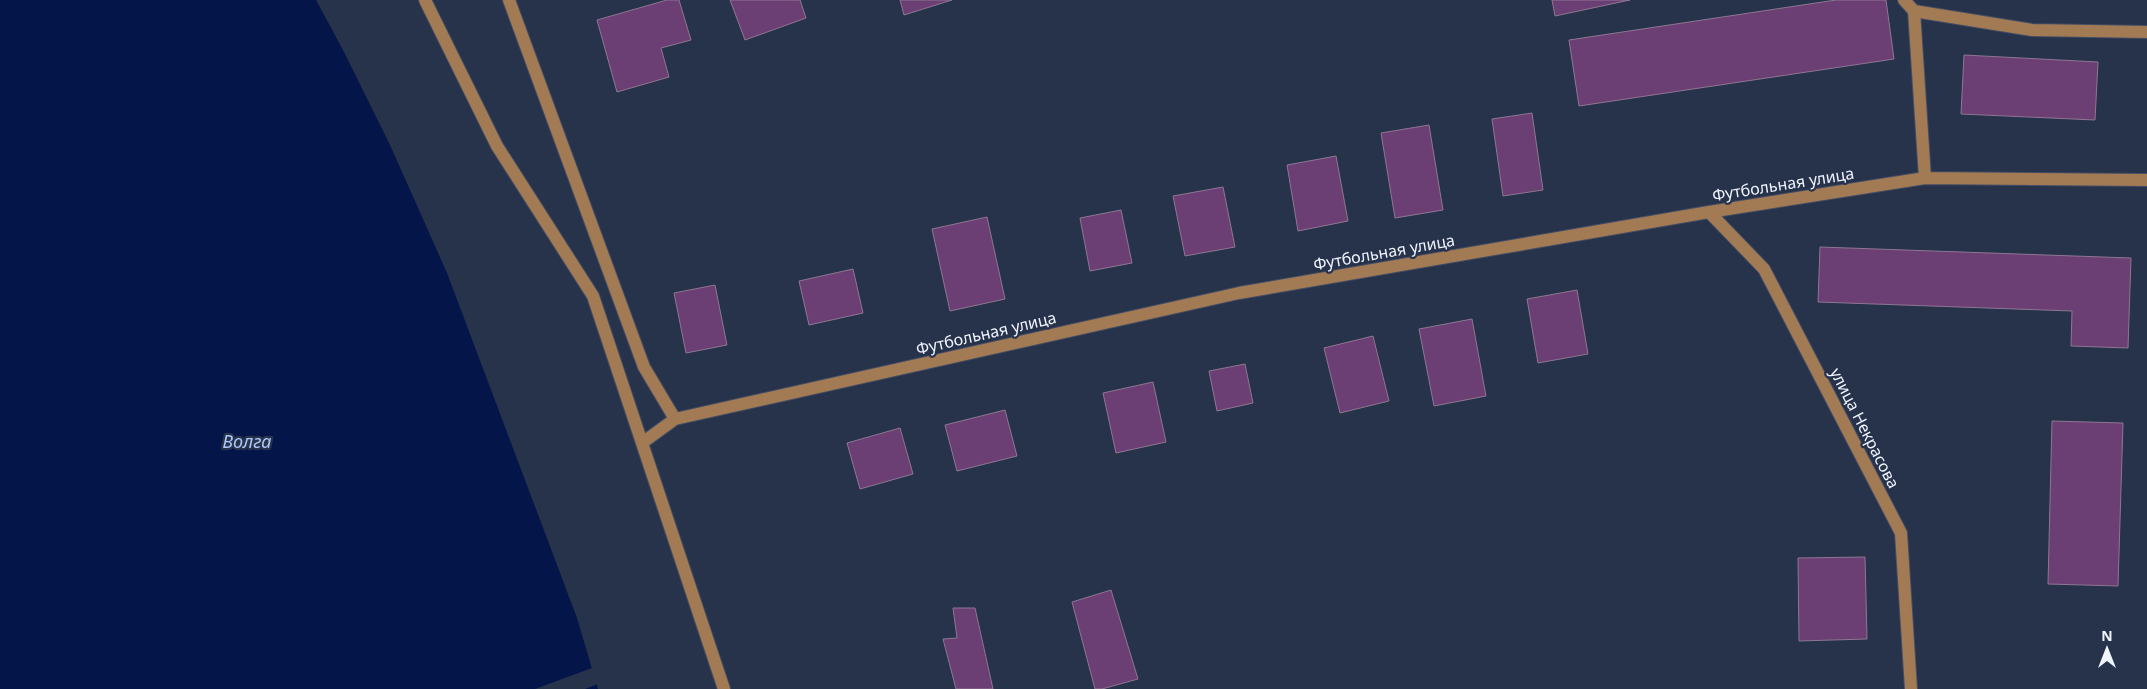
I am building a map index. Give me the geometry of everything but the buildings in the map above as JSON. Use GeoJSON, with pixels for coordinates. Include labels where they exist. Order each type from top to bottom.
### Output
{"type":"FeatureCollection","features":[{"type":"Feature","properties":{"kind":"street"},"geometry":{"type":"LineString","coordinates":[[425,0],[497,146],[593,296],[724,689]]}},
{"type":"Feature","properties":{"kind":"street"},"geometry":{"type":"LineString","coordinates":[[509,0],[644,367],[675,419]]}},
{"type":"Feature","properties":{"kind":"street"},"geometry":{"type":"LineString","coordinates":[[1904,0],[1914,11],[1925,178]]}},
{"type":"Feature","properties":{"kind":"street"},"geometry":{"type":"LineString","coordinates":[[1914,11],[2032,30],[2147,32]]}},
{"type":"Feature","properties":{"kind":"street","name":"Футбольная улица"},"geometry":{"type":"LineString","coordinates":[[642,443],[675,419],[1239,293],[1709,212],[1925,178],[2147,180]]}},
{"type":"Feature","properties":{"kind":"street","name":"улица Некрасова"},"geometry":{"type":"LineString","coordinates":[[1709,212],[1764,269],[1901,533],[1911,689]]}},
{"type":"Feature","properties":{"kind":"water","name":"Волга"},"geometry":{"type":"Polygon","coordinates":[[[0,0],[316,0],[390,145],[447,273],[577,618],[598,689],[0,689],[0,0]]]}},
{"type":"Feature","properties":{"kind":"pier"},"geometry":{"type":"Polygon","coordinates":[[[592,668],[598,684],[585,689],[535,689],[592,668]]]}}]}
